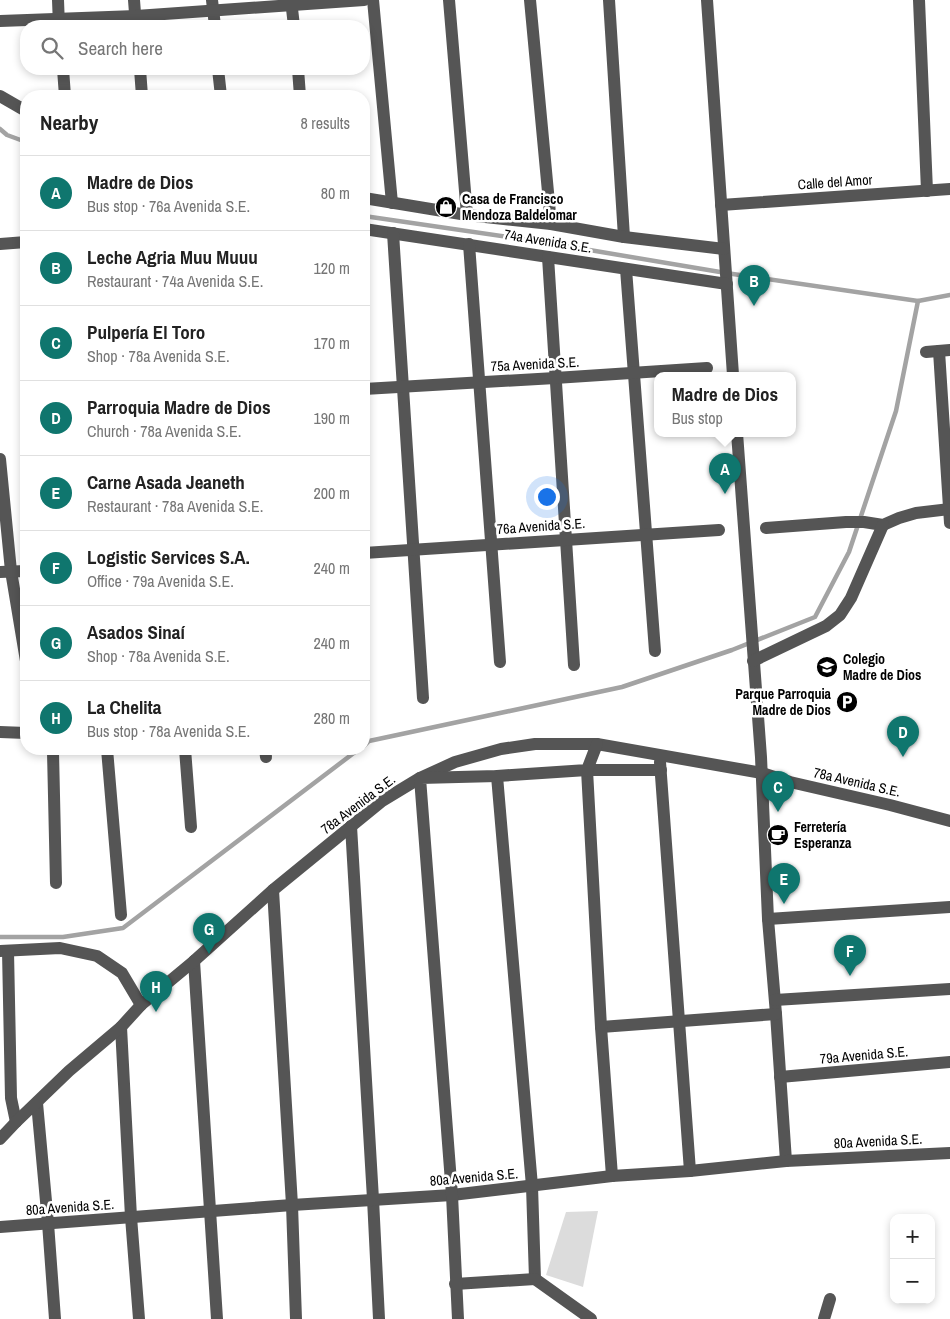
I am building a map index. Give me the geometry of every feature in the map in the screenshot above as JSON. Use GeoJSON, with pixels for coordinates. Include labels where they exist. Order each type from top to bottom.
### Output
{"type":"FeatureCollection","features":[{"type":"Feature","properties":{"kind":"street"},"geometry":{"type":"LineString","coordinates":[[58,0],[59,20]]}},
{"type":"Feature","properties":{"kind":"street"},"geometry":{"type":"LineString","coordinates":[[134,0],[136,20]]}},
{"type":"Feature","properties":{"kind":"street"},"geometry":{"type":"LineString","coordinates":[[141,20],[213,5],[364,0]]}},
{"type":"Feature","properties":{"kind":"street"},"geometry":{"type":"LineString","coordinates":[[373,0],[392,203]]}},
{"type":"Feature","properties":{"kind":"street"},"geometry":{"type":"LineString","coordinates":[[449,0],[467,214]]}},
{"type":"Feature","properties":{"kind":"street"},"geometry":{"type":"LineString","coordinates":[[530,0],[552,224]]}},
{"type":"Feature","properties":{"kind":"street"},"geometry":{"type":"LineString","coordinates":[[609,0],[624,237]]}},
{"type":"Feature","properties":{"kind":"street"},"geometry":{"type":"LineString","coordinates":[[707,0],[733,372]]}},
{"type":"Feature","properties":{"kind":"street"},"geometry":{"type":"LineString","coordinates":[[919,0],[926,191]]}},
{"type":"Feature","properties":{"kind":"street"},"geometry":{"type":"LineString","coordinates":[[292,2],[294,20]]}},
{"type":"Feature","properties":{"kind":"street"},"geometry":{"type":"LineString","coordinates":[[213,5],[214,20]]}},
{"type":"Feature","properties":{"kind":"street"},"geometry":{"type":"LineString","coordinates":[[0,21],[20,22]]}},
{"type":"Feature","properties":{"kind":"street"},"geometry":{"type":"LineString","coordinates":[[63,75],[65,90]]}},
{"type":"Feature","properties":{"kind":"street"},"geometry":{"type":"LineString","coordinates":[[140,75],[142,90]]}},
{"type":"Feature","properties":{"kind":"street"},"geometry":{"type":"LineString","coordinates":[[218,75],[220,90]]}},
{"type":"Feature","properties":{"kind":"street"},"geometry":{"type":"LineString","coordinates":[[298,75],[300,90]]}},
{"type":"Feature","properties":{"kind":"street"},"geometry":{"type":"LineString","coordinates":[[0,96],[20,108]]}},
{"type":"Feature","properties":{"kind":"street","name":"Calle del Amor"},"geometry":{"type":"LineString","coordinates":[[721,205],[950,189]]}},
{"type":"Feature","properties":{"kind":"street","name":"74a Avenida S.E."},"geometry":{"type":"LineString","coordinates":[[370,199],[467,214],[552,224],[624,237],[724,249]]}},
{"type":"Feature","properties":{"kind":"street","name":"74a Avenida S.E."},"geometry":{"type":"LineString","coordinates":[[370,230],[727,284]]}},
{"type":"Feature","properties":{"kind":"street"},"geometry":{"type":"LineString","coordinates":[[393,233],[423,698]]}},
{"type":"Feature","properties":{"kind":"street"},"geometry":{"type":"LineString","coordinates":[[0,244],[20,242]]}},
{"type":"Feature","properties":{"kind":"street"},"geometry":{"type":"LineString","coordinates":[[469,244],[500,662]]}},
{"type":"Feature","properties":{"kind":"street"},"geometry":{"type":"LineString","coordinates":[[548,257],[574,665]]}},
{"type":"Feature","properties":{"kind":"street"},"geometry":{"type":"LineString","coordinates":[[626,269],[655,650]]}},
{"type":"Feature","properties":{"kind":"street"},"geometry":{"type":"LineString","coordinates":[[926,352],[945,350],[950,523]]}},
{"type":"Feature","properties":{"kind":"street","name":"75a Avenida S.E."},"geometry":{"type":"LineString","coordinates":[[370,389],[707,368]]}},
{"type":"Feature","properties":{"kind":"street"},"geometry":{"type":"LineString","coordinates":[[737,437],[762,773],[768,919],[786,1160]]}},
{"type":"Feature","properties":{"kind":"street"},"geometry":{"type":"LineString","coordinates":[[0,459],[6,572],[20,635]]}},
{"type":"Feature","properties":{"kind":"street"},"geometry":{"type":"LineString","coordinates":[[766,528],[846,522],[884,525],[916,512],[950,509]]}},
{"type":"Feature","properties":{"kind":"street"},"geometry":{"type":"LineString","coordinates":[[753,655],[826,626],[840,615],[851,598],[884,525]]}},
{"type":"Feature","properties":{"kind":"street","name":"76a Avenida S.E."},"geometry":{"type":"LineString","coordinates":[[370,553],[720,530]]}},
{"type":"Feature","properties":{"kind":"street"},"geometry":{"type":"LineString","coordinates":[[6,572],[20,571]]}},
{"type":"Feature","properties":{"kind":"street"},"geometry":{"type":"LineString","coordinates":[[0,732],[20,733]]}},
{"type":"Feature","properties":{"kind":"street","name":"78a Avenida S.E."},"geometry":{"type":"LineString","coordinates":[[0,1139],[69,1071],[121,1027],[141,1004],[194,961],[273,890],[382,801],[420,778],[455,762],[501,749],[535,744],[597,744],[762,773],[790,782],[950,820]]}},
{"type":"Feature","properties":{"kind":"street"},"geometry":{"type":"LineString","coordinates":[[597,744],[587,770],[601,1027],[612,1176]]}},
{"type":"Feature","properties":{"kind":"street"},"geometry":{"type":"LineString","coordinates":[[53,755],[56,884]]}},
{"type":"Feature","properties":{"kind":"street"},"geometry":{"type":"LineString","coordinates":[[108,755],[121,915]]}},
{"type":"Feature","properties":{"kind":"street"},"geometry":{"type":"LineString","coordinates":[[185,755],[191,827]]}},
{"type":"Feature","properties":{"kind":"street"},"geometry":{"type":"LineString","coordinates":[[660,755],[690,1171]]}},
{"type":"Feature","properties":{"kind":"street"},"geometry":{"type":"LineString","coordinates":[[458,1319],[452,1194],[420,778],[497,776],[587,770],[661,770]]}},
{"type":"Feature","properties":{"kind":"street"},"geometry":{"type":"LineString","coordinates":[[497,776],[532,1186],[535,1279]]}},
{"type":"Feature","properties":{"kind":"street"},"geometry":{"type":"LineString","coordinates":[[351,826],[379,1319]]}},
{"type":"Feature","properties":{"kind":"street"},"geometry":{"type":"LineString","coordinates":[[273,890],[292,1205],[296,1319]]}},
{"type":"Feature","properties":{"kind":"street"},"geometry":{"type":"LineString","coordinates":[[768,919],[950,907]]}},
{"type":"Feature","properties":{"kind":"street"},"geometry":{"type":"LineString","coordinates":[[16,1122],[11,1098],[4,951],[60,948],[97,956],[122,973],[141,1004]]}},
{"type":"Feature","properties":{"kind":"street"},"geometry":{"type":"LineString","coordinates":[[194,961],[217,1319]]}},
{"type":"Feature","properties":{"kind":"street"},"geometry":{"type":"LineString","coordinates":[[775,1000],[950,989]]}},
{"type":"Feature","properties":{"kind":"street"},"geometry":{"type":"LineString","coordinates":[[601,1027],[776,1014]]}},
{"type":"Feature","properties":{"kind":"street"},"geometry":{"type":"LineString","coordinates":[[121,1027],[138,1319]]}},
{"type":"Feature","properties":{"kind":"street","name":"79a Avenida S.E."},"geometry":{"type":"LineString","coordinates":[[780,1077],[950,1062]]}},
{"type":"Feature","properties":{"kind":"street"},"geometry":{"type":"LineString","coordinates":[[37,1102],[55,1319]]}},
{"type":"Feature","properties":{"kind":"street","name":"80a Avenida S.E."},"geometry":{"type":"LineString","coordinates":[[0,1228],[452,1194],[612,1176],[690,1171],[786,1160],[950,1152]]}},
{"type":"Feature","properties":{"kind":"street"},"geometry":{"type":"LineString","coordinates":[[455,1284],[535,1279],[591,1319]]}},
{"type":"Feature","properties":{"kind":"street"},"geometry":{"type":"LineString","coordinates":[[824,1319],[830,1299]]}},
{"type":"Feature","properties":{"kind":"shaded area"},"geometry":{"type":"Polygon","coordinates":[[[598,1211],[583,1287],[546,1275],[566,1212],[598,1211]]]}},
{"type":"Feature","properties":{"kind":"waterway"},"geometry":{"type":"LineString","coordinates":[[0,129],[7,135],[20,140]]}},
{"type":"Feature","properties":{"kind":"waterway"},"geometry":{"type":"LineString","coordinates":[[370,217],[918,301],[950,295]]}},
{"type":"Feature","properties":{"kind":"waterway"},"geometry":{"type":"LineString","coordinates":[[370,741],[622,687],[732,650],[815,617],[849,552],[896,411],[918,301]]}},
{"type":"Feature","properties":{"kind":"waterway"},"geometry":{"type":"LineString","coordinates":[[0,937],[63,937],[123,928],[351,755]]}},
{"type":"Feature","properties":{"kind":"place","name":"Casa de Francisco Mendoza Baldelomar"},"geometry":{"type":"Point","coordinates":[446,207]}},
{"type":"Feature","properties":{"kind":"place","name":"Leche Agria Muu Muuu"},"geometry":{"type":"Point","coordinates":[754,306]}},
{"type":"Feature","properties":{"kind":"place","name":"Madre de Dios"},"geometry":{"type":"Point","coordinates":[725,494]}},
{"type":"Feature","properties":{"kind":"place","name":"Colegio Madre de Dios"},"geometry":{"type":"Point","coordinates":[827,667]}},
{"type":"Feature","properties":{"kind":"place","name":"Parque Parroquia Madre de Dios"},"geometry":{"type":"Point","coordinates":[847,702]}},
{"type":"Feature","properties":{"kind":"place","name":"Parroquia Madre de Dios"},"geometry":{"type":"Point","coordinates":[903,757]}},
{"type":"Feature","properties":{"kind":"place","name":"Pulpería El Toro"},"geometry":{"type":"Point","coordinates":[778,812]}},
{"type":"Feature","properties":{"kind":"place","name":"Ferretería Esperanza"},"geometry":{"type":"Point","coordinates":[778,835]}},
{"type":"Feature","properties":{"kind":"place","name":"Carne Asada Jeaneth"},"geometry":{"type":"Point","coordinates":[784,904]}},
{"type":"Feature","properties":{"kind":"place","name":"Asados Sinaí"},"geometry":{"type":"Point","coordinates":[209,954]}},
{"type":"Feature","properties":{"kind":"place","name":"Logistic Services S.A."},"geometry":{"type":"Point","coordinates":[850,976]}},
{"type":"Feature","properties":{"kind":"place","name":"La Chelita"},"geometry":{"type":"Point","coordinates":[156,1012]}}]}
